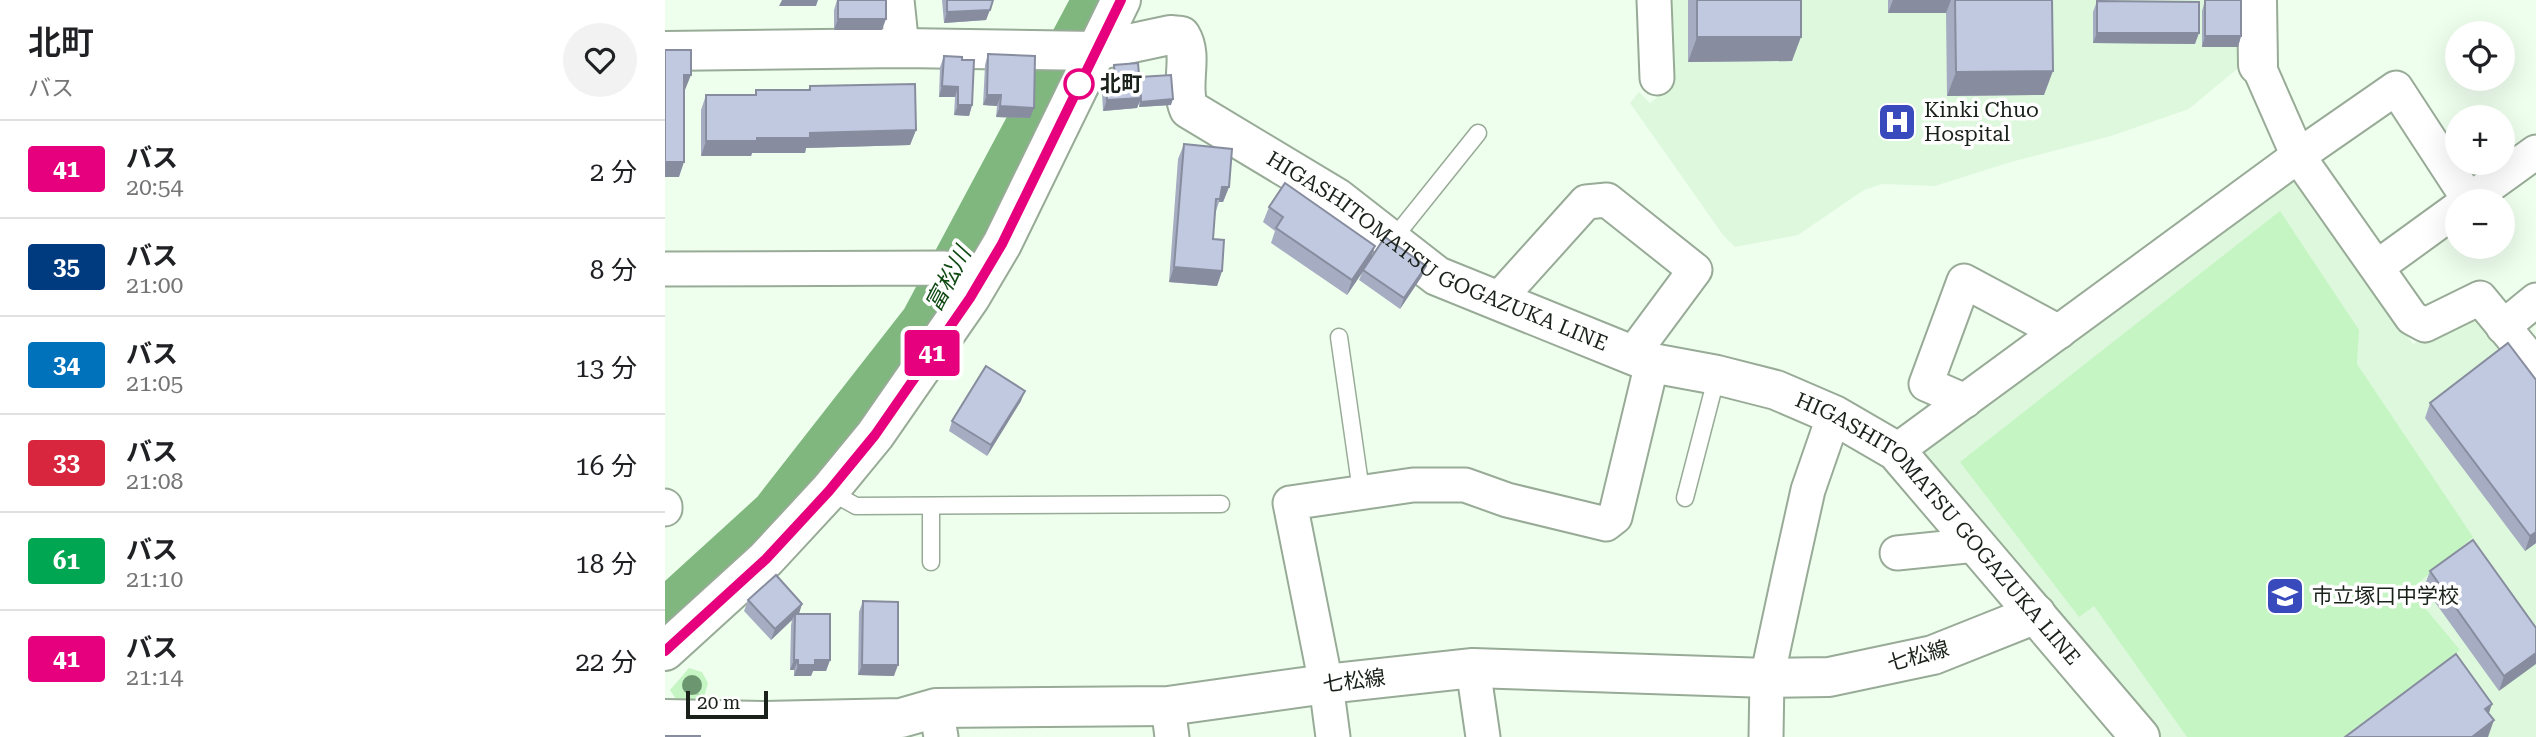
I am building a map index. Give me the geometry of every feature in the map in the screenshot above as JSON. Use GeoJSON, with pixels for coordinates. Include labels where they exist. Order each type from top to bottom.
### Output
{"type":"FeatureCollection","features":[{"type":"Feature","properties":{"kind":"street"},"geometry":{"type":"LineString","coordinates":[[897,0],[902,48]]}},
{"type":"Feature","properties":{"kind":"street"},"geometry":{"type":"LineString","coordinates":[[665,651],[766,559],[829,491],[875,435],[963,272],[1002,244],[1121,0]]}},
{"type":"Feature","properties":{"kind":"street"},"geometry":{"type":"LineString","coordinates":[[1654,0],[1657,78]]}},
{"type":"Feature","properties":{"kind":"street"},"geometry":{"type":"LineString","coordinates":[[2257,0],[2258,65],[2298,156],[2412,317],[2425,325],[2480,298],[2536,366]]}},
{"type":"Feature","properties":{"kind":"street","name":"HIGASHITOMATSU GOGAZUKA LINE"},"geometry":{"type":"LineString","coordinates":[[665,51],[902,48],[1095,51],[1170,35],[1181,36],[1186,45],[1183,97],[1189,109],[1337,198],[1393,239],[1437,276],[1642,359],[1776,390],[1834,415],[1896,451],[2140,737]]}},
{"type":"Feature","properties":{"kind":"street"},"geometry":{"type":"LineString","coordinates":[[1896,451],[2298,156],[2396,88],[2461,189]]}},
{"type":"Feature","properties":{"kind":"street"},"geometry":{"type":"LineString","coordinates":[[2485,189],[2536,152]]}},
{"type":"Feature","properties":{"kind":"street"},"geometry":{"type":"LineString","coordinates":[[1333,737],[1326,684],[1290,503],[1413,485],[1465,485],[1507,500],[1606,524],[1615,517],[1642,359],[1695,270],[1607,200],[1586,202],[1496,302]]}},
{"type":"Feature","properties":{"kind":"street"},"geometry":{"type":"LineString","coordinates":[[2377,267],[2445,218]]}},
{"type":"Feature","properties":{"kind":"street"},"geometry":{"type":"LineString","coordinates":[[665,269],[963,272]]}},
{"type":"Feature","properties":{"kind":"street"},"geometry":{"type":"LineString","coordinates":[[1965,401],[1926,384],[1964,281],[2059,332]]}},
{"type":"Feature","properties":{"kind":"street"},"geometry":{"type":"LineString","coordinates":[[2503,327],[2536,300]]}},
{"type":"Feature","properties":{"kind":"street"},"geometry":{"type":"LineString","coordinates":[[1766,737],[1767,678],[1808,490],[1834,415]]}},
{"type":"Feature","properties":{"kind":"street"},"geometry":{"type":"LineString","coordinates":[[1897,553],[1976,545]]}},
{"type":"Feature","properties":{"kind":"street","name":"七松線"},"geometry":{"type":"LineString","coordinates":[[665,719],[746,729],[901,718],[938,722],[1170,722],[1326,684],[1473,668],[1767,678],[1829,677],[1933,655],[2036,614]]}},
{"type":"Feature","properties":{"kind":"street"},"geometry":{"type":"LineString","coordinates":[[1473,668],[1483,737]]}},
{"type":"Feature","properties":{"kind":"lane"},"geometry":{"type":"LineString","coordinates":[[1393,239],[1478,133]]}},
{"type":"Feature","properties":{"kind":"lane"},"geometry":{"type":"LineString","coordinates":[[1339,337],[1361,491]]}},
{"type":"Feature","properties":{"kind":"lane"},"geometry":{"type":"LineString","coordinates":[[1685,498],[1717,375]]}},
{"type":"Feature","properties":{"kind":"lane"},"geometry":{"type":"LineString","coordinates":[[829,491],[856,506],[1221,504]]}},
{"type":"Feature","properties":{"kind":"lane"},"geometry":{"type":"LineString","coordinates":[[931,506],[931,562]]}},
{"type":"Feature","properties":{"kind":"shaded area","name":"Kinki Chuo Hospital"},"geometry":{"type":"Polygon","coordinates":[[[1666,0],[2242,0],[2243,64],[2189,109],[2111,136],[2011,162],[1935,186],[1882,184],[1864,190],[1798,235],[1735,247],[1723,235],[1630,103],[1639,92],[1650,103],[1672,86],[1666,0]]]}},
{"type":"Feature","properties":{"kind":"shaded area","name":"市立塚口中学校"},"geometry":{"type":"Polygon","coordinates":[[[2292,176],[2413,344],[2474,311],[2536,376],[2536,737],[2150,737],[1917,456],[2292,176]]]}},
{"type":"Feature","properties":{"kind":"green space","name":"市立塚口中学校"},"geometry":{"type":"Polygon","coordinates":[[[2280,211],[2359,330],[2357,364],[2473,537],[2410,590],[2460,650],[2343,737],[2187,737],[2094,606],[2079,617],[1960,462],[2280,211]]]}},
{"type":"Feature","properties":{"kind":"green space"},"geometry":{"type":"Polygon","coordinates":[[[689,668],[702,672],[708,683],[703,701],[677,701],[670,690],[689,668]]]}},
{"type":"Feature","properties":{"kind":"building"},"geometry":{"type":"Polygon","coordinates":[[[838,0],[886,0],[886,19],[838,19],[838,0]]]}},
{"type":"Feature","properties":{"kind":"building"},"geometry":{"type":"Polygon","coordinates":[[[947,0],[993,0],[990,10],[947,12],[947,0]]]}},
{"type":"Feature","properties":{"kind":"building"},"geometry":{"type":"Polygon","coordinates":[[[1697,0],[1801,0],[1801,37],[1697,37],[1697,0]]]}},
{"type":"Feature","properties":{"kind":"building"},"geometry":{"type":"Polygon","coordinates":[[[1955,0],[2052,0],[2053,71],[1956,72],[1955,0]]]}},
{"type":"Feature","properties":{"kind":"building"},"geometry":{"type":"Polygon","coordinates":[[[2205,0],[2241,0],[2241,36],[2205,36],[2205,0]]]}},
{"type":"Feature","properties":{"kind":"building"},"geometry":{"type":"Polygon","coordinates":[[[2097,1],[2199,2],[2199,33],[2097,33],[2097,1]]]}},
{"type":"Feature","properties":{"kind":"building"},"geometry":{"type":"Polygon","coordinates":[[[665,50],[691,50],[691,75],[684,75],[684,162],[665,162],[665,50]]]}},
{"type":"Feature","properties":{"kind":"building"},"geometry":{"type":"Polygon","coordinates":[[[988,54],[1035,56],[1034,108],[1000,106],[1001,95],[987,95],[988,54]]]}},
{"type":"Feature","properties":{"kind":"building"},"geometry":{"type":"Polygon","coordinates":[[[944,56],[974,60],[972,105],[958,105],[958,87],[942,86],[944,56]]]}},
{"type":"Feature","properties":{"kind":"building"},"geometry":{"type":"Polygon","coordinates":[[[1138,63],[1141,98],[1107,100],[1106,82],[1112,82],[1111,76],[1115,75],[1114,65],[1138,63]]]}},
{"type":"Feature","properties":{"kind":"building"},"geometry":{"type":"Polygon","coordinates":[[[1171,75],[1173,99],[1141,102],[1140,77],[1171,75]]]}},
{"type":"Feature","properties":{"kind":"building"},"geometry":{"type":"Polygon","coordinates":[[[915,84],[916,130],[810,133],[810,138],[757,138],[757,141],[706,141],[706,95],[756,95],[756,90],[810,90],[810,86],[915,84]]]}},
{"type":"Feature","properties":{"kind":"building"},"geometry":{"type":"Polygon","coordinates":[[[1184,144],[1232,149],[1229,187],[1222,187],[1220,199],[1216,199],[1213,239],[1224,240],[1222,271],[1174,267],[1184,144]]]}},
{"type":"Feature","properties":{"kind":"building"},"geometry":{"type":"Polygon","coordinates":[[[1285,183],[1375,246],[1352,280],[1276,228],[1283,217],[1269,207],[1285,183]]]}},
{"type":"Feature","properties":{"kind":"building"},"geometry":{"type":"Polygon","coordinates":[[[1385,237],[1426,266],[1404,298],[1363,270],[1385,237]]]}},
{"type":"Feature","properties":{"kind":"building"},"geometry":{"type":"Polygon","coordinates":[[[2508,343],[2536,380],[2536,532],[2530,536],[2430,403],[2508,343]]]}},
{"type":"Feature","properties":{"kind":"building"},"geometry":{"type":"Polygon","coordinates":[[[986,366],[1025,391],[991,445],[952,421],[986,366]]]}},
{"type":"Feature","properties":{"kind":"building"},"geometry":{"type":"Polygon","coordinates":[[[2473,540],[2536,628],[2536,653],[2504,676],[2430,571],[2473,540]]]}},
{"type":"Feature","properties":{"kind":"building"},"geometry":{"type":"Polygon","coordinates":[[[776,575],[802,604],[775,629],[748,600],[776,575]]]}},
{"type":"Feature","properties":{"kind":"building"},"geometry":{"type":"Polygon","coordinates":[[[863,601],[898,602],[898,665],[862,665],[863,601]]]}},
{"type":"Feature","properties":{"kind":"building"},"geometry":{"type":"Polygon","coordinates":[[[795,614],[830,614],[830,660],[815,660],[815,665],[798,665],[798,660],[794,660],[795,614]]]}},
{"type":"Feature","properties":{"kind":"building"},"geometry":{"type":"Polygon","coordinates":[[[2456,654],[2492,704],[2485,709],[2494,720],[2472,737],[2345,737],[2456,654]]]}},
{"type":"Feature","properties":{"kind":"building"},"geometry":{"type":"Polygon","coordinates":[[[700,736],[700,737],[665,737],[700,736]]]}},
{"type":"Feature","properties":{"kind":"waterway","name":"富松川"},"geometry":{"type":"LineString","coordinates":[[665,614],[775,514],[925,322],[1097,0]]}},
{"type":"Feature","properties":{"kind":"bus line","name":"41"},"geometry":{"type":"LineString","coordinates":[[665,651],[766,559],[829,491],[875,435],[970,298],[1002,244],[1121,0]]}},
{"type":"Feature","properties":{"kind":"place","name":"北町"},"geometry":{"type":"Point","coordinates":[1079,84]}},
{"type":"Feature","properties":{"kind":"place","name":"Kinki Chuo Hospital"},"geometry":{"type":"Point","coordinates":[1897,122]}},
{"type":"Feature","properties":{"kind":"place","name":"市立塚口中学校"},"geometry":{"type":"Point","coordinates":[2285,596]}}]}
